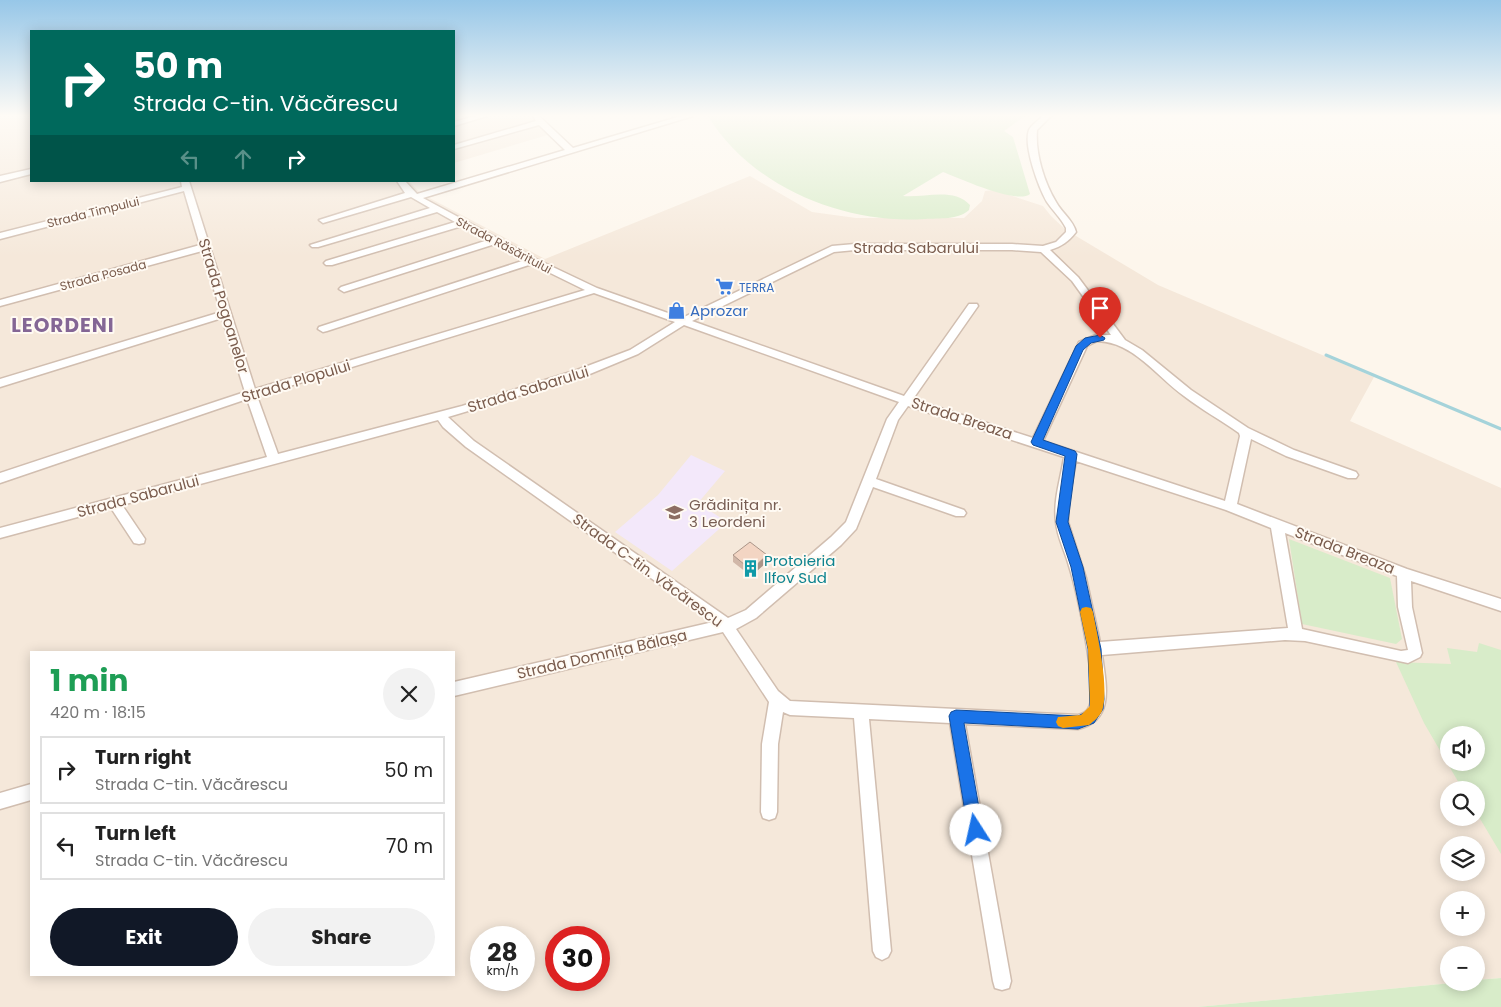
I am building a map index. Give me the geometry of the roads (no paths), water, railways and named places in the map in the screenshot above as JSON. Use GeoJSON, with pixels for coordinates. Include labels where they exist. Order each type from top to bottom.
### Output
{"type":"FeatureCollection","features":[{"type":"Feature","properties":{"kind":"street"},"geometry":{"type":"LineString","coordinates":[[323,220],[414,196],[526,163]]}},
{"type":"Feature","properties":{"kind":"street","name":"Strada Sabarului"},"geometry":{"type":"LineString","coordinates":[[0,533],[441,415],[555,382],[608,363],[644,346],[682,322],[832,249],[874,247],[1044,248],[1059,244],[1071,232],[1069,225],[1048,196],[1038,163]]}},
{"type":"Feature","properties":{"kind":"street"},"geometry":{"type":"LineString","coordinates":[[0,179],[30,172]]}},
{"type":"Feature","properties":{"kind":"street","name":"Strada Răsăritului"},"geometry":{"type":"LineString","coordinates":[[402,182],[414,196],[462,223],[533,261],[594,290]]}},
{"type":"Feature","properties":{"kind":"street","name":"Strada Timpului"},"geometry":{"type":"LineString","coordinates":[[0,236],[186,185]]}},
{"type":"Feature","properties":{"kind":"street","name":"Strada Pogoanelor"},"geometry":{"type":"LineString","coordinates":[[186,185],[251,394],[274,459]]}},
{"type":"Feature","properties":{"kind":"street"},"geometry":{"type":"LineString","coordinates":[[315,245],[438,209]]}},
{"type":"Feature","properties":{"kind":"street"},"geometry":{"type":"LineString","coordinates":[[329,263],[462,223]]}},
{"type":"Feature","properties":{"kind":"street"},"geometry":{"type":"LineString","coordinates":[[344,288],[496,241]]}},
{"type":"Feature","properties":{"kind":"street","name":"Strada Posada"},"geometry":{"type":"LineString","coordinates":[[0,303],[205,247]]}},
{"type":"Feature","properties":{"kind":"street"},"geometry":{"type":"LineString","coordinates":[[1044,248],[1074,279],[1121,342]]}},
{"type":"Feature","properties":{"kind":"street"},"geometry":{"type":"LineString","coordinates":[[323,328],[533,261]]}},
{"type":"Feature","properties":{"kind":"street","name":"Strada Breaza"},"geometry":{"type":"LineString","coordinates":[[594,290],[907,401],[1037,442],[1230,507],[1404,574],[1501,605]]}},
{"type":"Feature","properties":{"kind":"street","name":"Strada Plopului"},"geometry":{"type":"LineString","coordinates":[[0,478],[251,394],[594,290]]}},
{"type":"Feature","properties":{"kind":"street","name":"Strada Domnița Bălașa"},"geometry":{"type":"LineString","coordinates":[[455,689],[736,623],[752,614],[844,534],[857,514],[890,423],[973,306]]}},
{"type":"Feature","properties":{"kind":"street"},"geometry":{"type":"LineString","coordinates":[[0,382],[226,314]]}},
{"type":"Feature","properties":{"kind":"street"},"geometry":{"type":"LineString","coordinates":[[1037,442],[1079,348],[1088,340],[1094,338],[1121,342],[1135,349],[1184,391],[1244,431],[1290,453],[1352,475]]}},
{"type":"Feature","properties":{"kind":"street","name":"Strada C-tin. Văcărescu"},"geometry":{"type":"LineString","coordinates":[[441,415],[447,424],[470,444],[683,592],[726,625],[777,701]]}},
{"type":"Feature","properties":{"kind":"street"},"geometry":{"type":"LineString","coordinates":[[1230,507],[1246,436],[1244,431]]}},
{"type":"Feature","properties":{"kind":"street"},"geometry":{"type":"LineString","coordinates":[[769,812],[770,744],[777,701],[790,708],[1078,722],[1084,721],[1093,714],[1097,704],[1094,649],[1077,567],[1062,522],[1071,454]]}},
{"type":"Feature","properties":{"kind":"street"},"geometry":{"type":"LineString","coordinates":[[870,481],[960,513]]}},
{"type":"Feature","properties":{"kind":"street"},"geometry":{"type":"LineString","coordinates":[[114,503],[139,539]]}},
{"type":"Feature","properties":{"kind":"street"},"geometry":{"type":"LineString","coordinates":[[1277,524],[1296,634]]}},
{"type":"Feature","properties":{"kind":"street"},"geometry":{"type":"LineString","coordinates":[[1094,649],[1296,634],[1390,655],[1412,656],[1415,649],[1405,607],[1404,574]]}},
{"type":"Feature","properties":{"kind":"street"},"geometry":{"type":"LineString","coordinates":[[860,711],[882,951]]}},
{"type":"Feature","properties":{"kind":"street"},"geometry":{"type":"LineString","coordinates":[[956,716],[1002,981]]}},
{"type":"Feature","properties":{"kind":"street"},"geometry":{"type":"LineString","coordinates":[[0,801],[30,792]]}},
{"type":"Feature","properties":{"kind":"waterway"},"geometry":{"type":"LineString","coordinates":[[1326,355],[1501,429]]}},
{"type":"Feature","properties":{"kind":"place","name":"TERRA"},"geometry":{"type":"Point","coordinates":[725,287]}},
{"type":"Feature","properties":{"kind":"place","name":"Aprozar"},"geometry":{"type":"Point","coordinates":[676,310]}},
{"type":"Feature","properties":{"kind":"place","name":"Grădinița nr. 3 Leordeni"},"geometry":{"type":"Point","coordinates":[675,513]}},
{"type":"Feature","properties":{"kind":"place","name":"Protoieria Ilfov Sud"},"geometry":{"type":"Point","coordinates":[750,569]}},
{"type":"Feature","properties":{"kind":"district","name":"LEORDENI"},"geometry":{"type":"Point","coordinates":[63,325]}}]}
